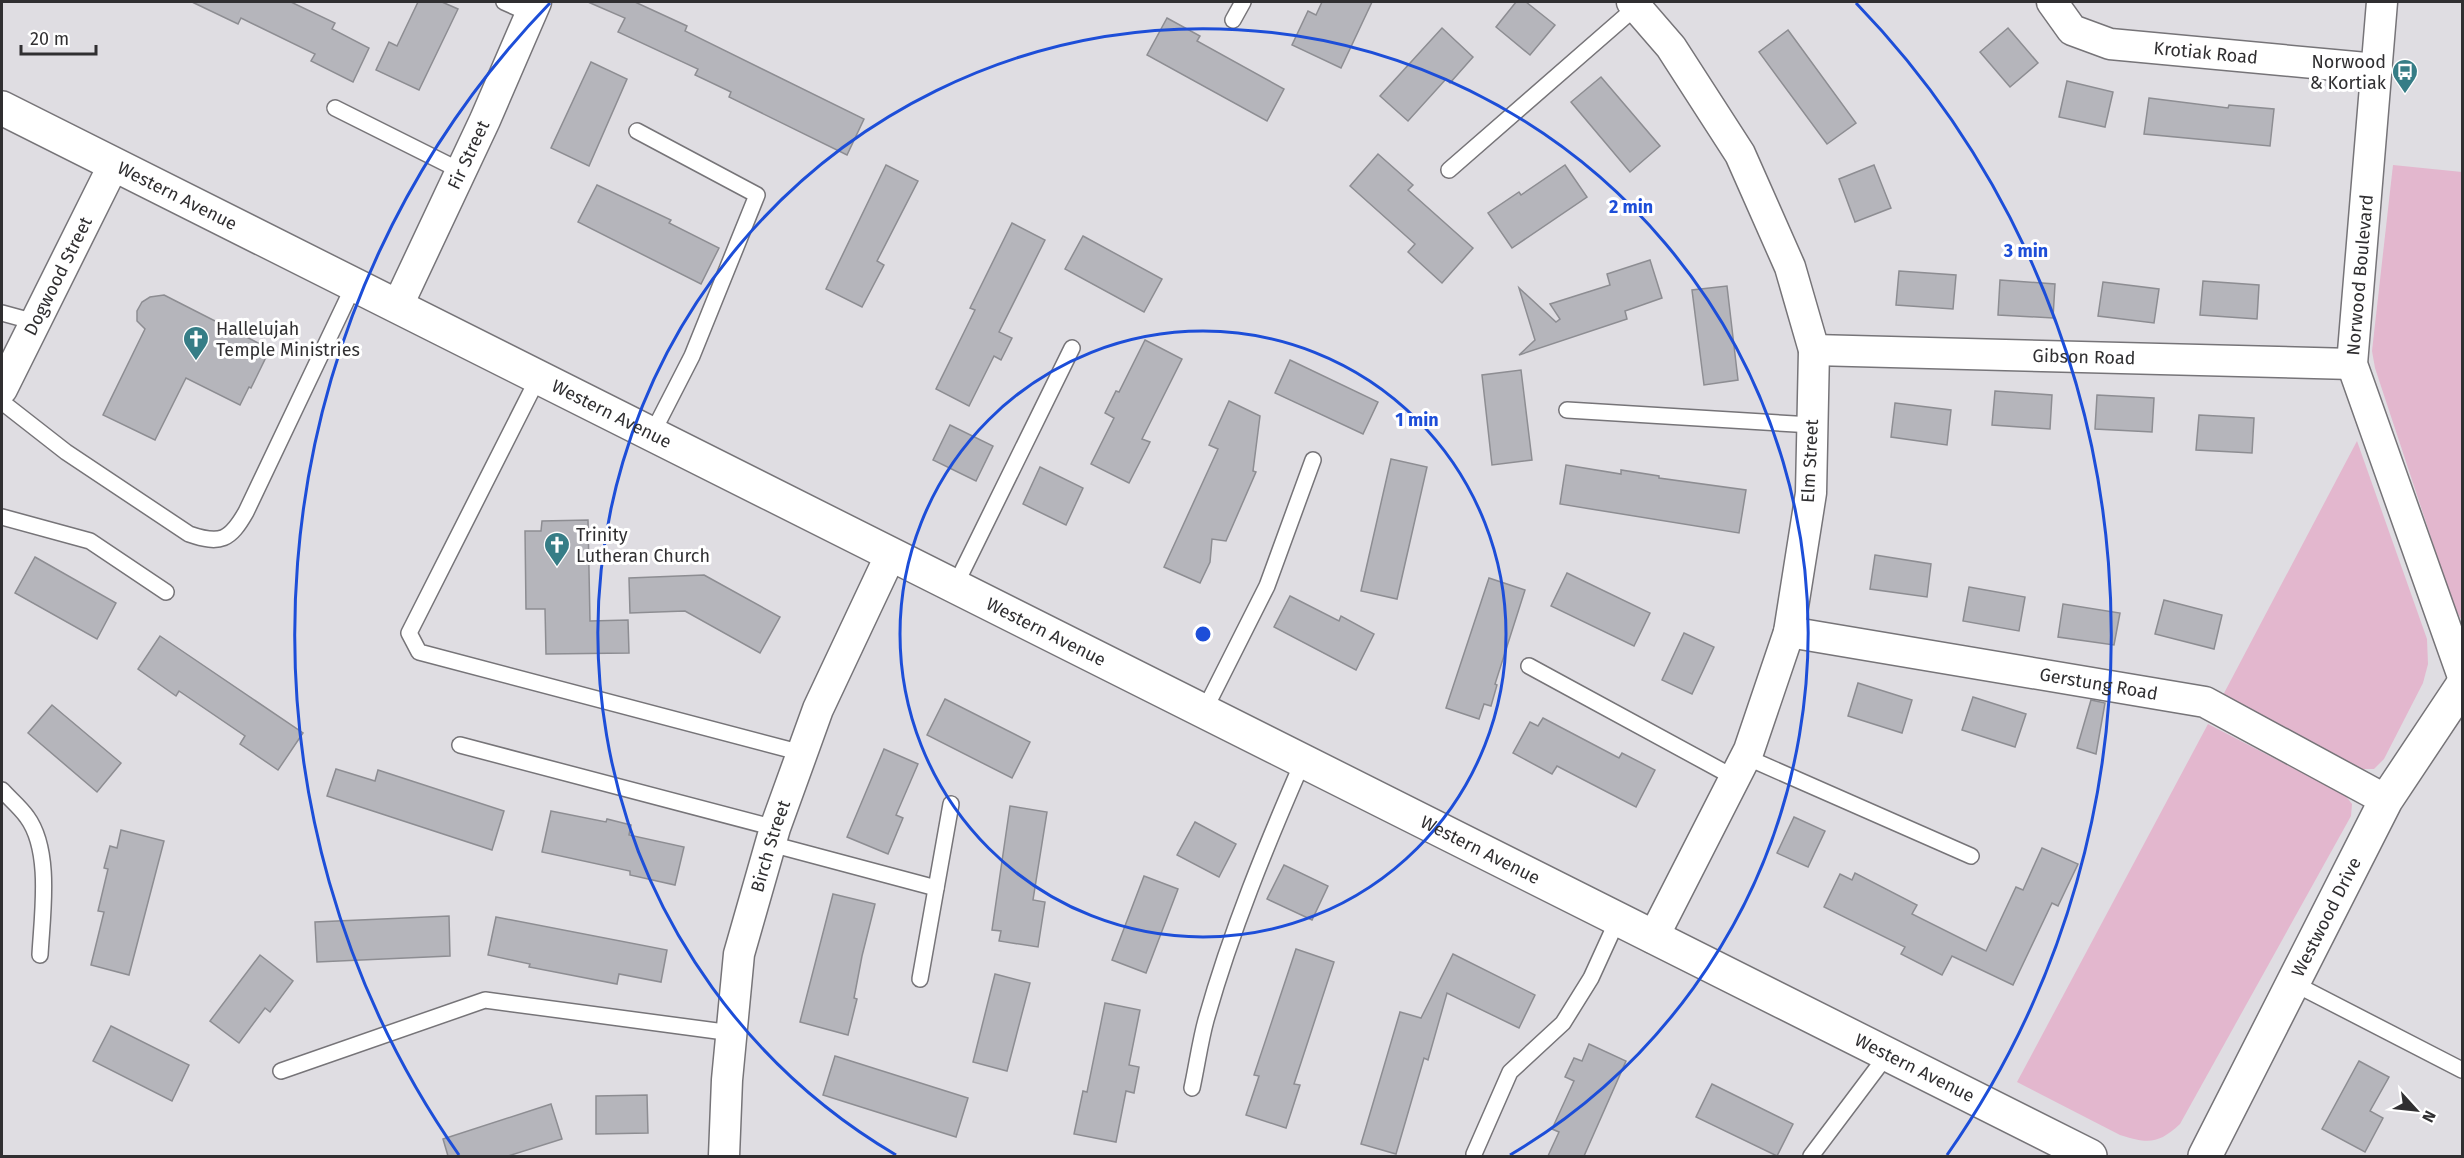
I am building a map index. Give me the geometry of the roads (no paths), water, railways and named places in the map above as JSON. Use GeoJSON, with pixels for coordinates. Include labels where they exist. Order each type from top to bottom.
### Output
{"type":"FeatureCollection","features":[{"type":"Feature","properties":{"kind":"main road","name":"Western Avenue"},"geometry":{"type":"LineString","coordinates":[[2,108],[1204,711],[1617,921],[2090,1156]]}},
{"type":"Feature","properties":{"kind":"main road","name":"Westwood Drive"},"geometry":{"type":"LineString","coordinates":[[2205,1156],[2386,800],[2463,686]]}},
{"type":"Feature","properties":{"kind":"street","name":"Krotiak Road"},"geometry":{"type":"LineString","coordinates":[[2052,2],[2072,30],[2110,44],[2377,69]]}},
{"type":"Feature","properties":{"kind":"street","name":"Norwood Boulevard"},"geometry":{"type":"LineString","coordinates":[[2382,2],[2352,364],[2463,674]]}},
{"type":"Feature","properties":{"kind":"street","name":"Elm Street"},"geometry":{"type":"LineString","coordinates":[[1634,4],[1671,47],[1740,154],[1790,267],[1814,350],[1811,493],[1789,632],[1741,767],[1653,938]]}},
{"type":"Feature","properties":{"kind":"street","name":"Fir Street"},"geometry":{"type":"LineString","coordinates":[[397,307],[462,171],[523,6]]}},
{"type":"Feature","properties":{"kind":"street","name":"Dogwood Street"},"geometry":{"type":"LineString","coordinates":[[2,389],[114,164]]}},
{"type":"Feature","properties":{"kind":"street","name":"Gibson Road"},"geometry":{"type":"LineString","coordinates":[[1814,350],[2352,364]]}},
{"type":"Feature","properties":{"kind":"street","name":"Birch Street"},"geometry":{"type":"LineString","coordinates":[[724,1156],[739,954],[773,836],[818,709],[891,554]]}},
{"type":"Feature","properties":{"kind":"street","name":"Gerstung Road"},"geometry":{"type":"LineString","coordinates":[[1789,632],[2205,702],[2386,800]]}},
{"type":"Feature","properties":{"kind":"lane"},"geometry":{"type":"LineString","coordinates":[[1233,20],[1243,2]]}},
{"type":"Feature","properties":{"kind":"lane"},"geometry":{"type":"LineString","coordinates":[[1449,170],[1634,4]]}},
{"type":"Feature","properties":{"kind":"lane"},"geometry":{"type":"LineString","coordinates":[[335,108],[462,171]]}},
{"type":"Feature","properties":{"kind":"lane"},"geometry":{"type":"LineString","coordinates":[[638,131],[757,195],[692,356],[652,434]]}},
{"type":"Feature","properties":{"kind":"lane"},"geometry":{"type":"LineString","coordinates":[[2,402],[66,452],[189,534],[202,539],[219,539],[234,533],[354,285]]}},
{"type":"Feature","properties":{"kind":"lane"},"geometry":{"type":"LineString","coordinates":[[2,313],[35,322]]}},
{"type":"Feature","properties":{"kind":"lane"},"geometry":{"type":"LineString","coordinates":[[955,586],[1072,348]]}},
{"type":"Feature","properties":{"kind":"lane"},"geometry":{"type":"LineString","coordinates":[[538,378],[409,633],[418,652],[802,753]]}},
{"type":"Feature","properties":{"kind":"lane"},"geometry":{"type":"LineString","coordinates":[[1567,410],[1812,425]]}},
{"type":"Feature","properties":{"kind":"lane"},"geometry":{"type":"LineString","coordinates":[[1204,711],[1267,586],[1313,460]]}},
{"type":"Feature","properties":{"kind":"lane"},"geometry":{"type":"LineString","coordinates":[[2,518],[90,541],[166,592]]}},
{"type":"Feature","properties":{"kind":"lane"},"geometry":{"type":"LineString","coordinates":[[1529,666],[1741,767],[1971,856]]}},
{"type":"Feature","properties":{"kind":"lane"},"geometry":{"type":"LineString","coordinates":[[460,745],[773,836],[936,888]]}},
{"type":"Feature","properties":{"kind":"lane"},"geometry":{"type":"LineString","coordinates":[[1192,1088],[1206,1021],[1235,928],[1266,845],[1303,761]]}},
{"type":"Feature","properties":{"kind":"lane"},"geometry":{"type":"LineString","coordinates":[[2,790],[28,818],[36,832],[41,855],[43,885],[40,955]]}},
{"type":"Feature","properties":{"kind":"lane"},"geometry":{"type":"LineString","coordinates":[[920,979],[951,804]]}},
{"type":"Feature","properties":{"kind":"lane"},"geometry":{"type":"LineString","coordinates":[[1474,1154],[1510,1072],[1563,1023],[1591,978],[1617,921]]}},
{"type":"Feature","properties":{"kind":"lane"},"geometry":{"type":"LineString","coordinates":[[2293,983],[2463,1070]]}},
{"type":"Feature","properties":{"kind":"lane"},"geometry":{"type":"LineString","coordinates":[[281,1071],[485,1000],[732,1033]]}},
{"type":"Feature","properties":{"kind":"lane"},"geometry":{"type":"LineString","coordinates":[[1811,1156],[1887,1055]]}},
{"type":"Feature","properties":{"kind":"place","name":"Norwood & Kortiak"},"geometry":{"type":"Point","coordinates":[2405,95]}},
{"type":"Feature","properties":{"kind":"place","name":"Hallelujah Temple Ministries"},"geometry":{"type":"Point","coordinates":[196,362]}},
{"type":"Feature","properties":{"kind":"place","name":"Trinity Lutheran Church"},"geometry":{"type":"Point","coordinates":[557,568]}}]}
